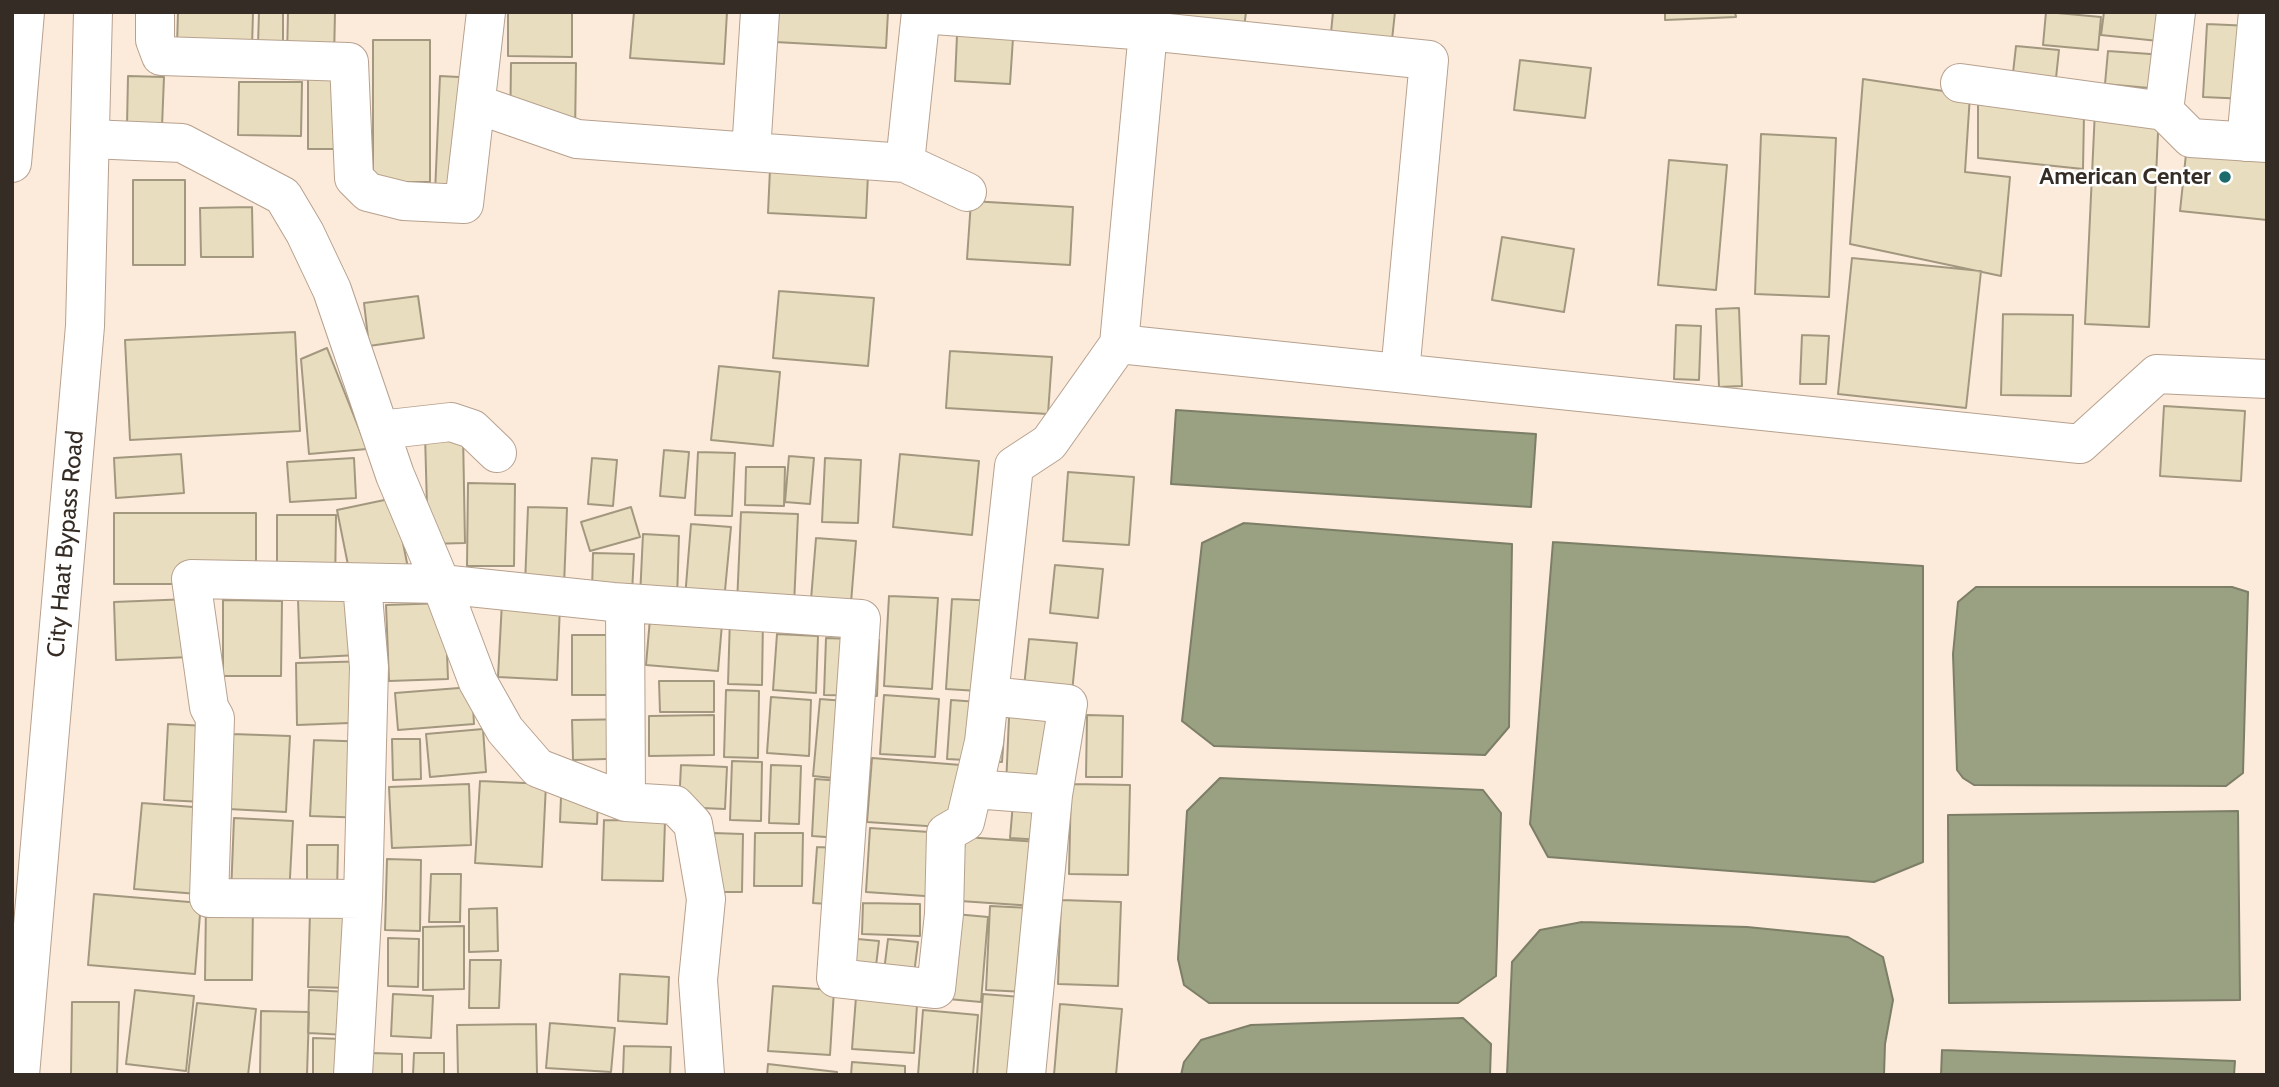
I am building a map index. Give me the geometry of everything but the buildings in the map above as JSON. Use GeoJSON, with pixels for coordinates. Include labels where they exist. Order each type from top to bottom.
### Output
{"type":"FeatureCollection","features":[{"type":"Feature","properties":{"kind":"street"},"geometry":{"type":"LineString","coordinates":[[12,161],[25,12]]}},
{"type":"Feature","properties":{"kind":"street","name":"City Haat Bypass Road"},"geometry":{"type":"LineString","coordinates":[[20,1075],[85,326],[93,12]]}},
{"type":"Feature","properties":{"kind":"street"},"geometry":{"type":"LineString","coordinates":[[155,12],[155,40],[161,56],[349,62],[354,178],[368,192],[404,201],[464,204],[486,12]]}},
{"type":"Feature","properties":{"kind":"street"},"geometry":{"type":"LineString","coordinates":[[751,152],[760,12]]}},
{"type":"Feature","properties":{"kind":"street"},"geometry":{"type":"LineString","coordinates":[[2164,111],[2176,12]]}},
{"type":"Feature","properties":{"kind":"street"},"geometry":{"type":"LineString","coordinates":[[1959,83],[2164,111],[2191,138],[2256,143],[2258,12]]}},
{"type":"Feature","properties":{"kind":"street"},"geometry":{"type":"LineString","coordinates":[[905,163],[921,13],[1148,31],[1429,60],[1399,373]]}},
{"type":"Feature","properties":{"kind":"street"},"geometry":{"type":"LineString","coordinates":[[363,899],[209,898],[215,718],[209,707],[191,579],[441,584],[625,603],[861,619],[836,978],[936,989],[944,914],[946,833],[965,822],[984,742],[1014,466],[1049,443],[1119,344],[1148,31]]}},
{"type":"Feature","properties":{"kind":"street"},"geometry":{"type":"LineString","coordinates":[[476,104],[577,139],[905,163],[967,192]]}},
{"type":"Feature","properties":{"kind":"street"},"geometry":{"type":"LineString","coordinates":[[90,139],[182,143],[283,196],[305,233],[332,289],[395,475],[441,584],[478,682],[505,730],[538,768],[626,802],[675,805],[692,824],[706,899],[698,980],[705,1075]]}},
{"type":"Feature","properties":{"kind":"street"},"geometry":{"type":"LineString","coordinates":[[1119,344],[2080,444],[2157,374],[2267,379]]}},
{"type":"Feature","properties":{"kind":"street"},"geometry":{"type":"LineString","coordinates":[[380,430],[451,422],[472,429],[497,453]]}},
{"type":"Feature","properties":{"kind":"street"},"geometry":{"type":"LineString","coordinates":[[353,1075],[363,899],[369,667],[362,583]]}},
{"type":"Feature","properties":{"kind":"street"},"geometry":{"type":"LineString","coordinates":[[625,603],[626,802]]}},
{"type":"Feature","properties":{"kind":"street"},"geometry":{"type":"LineString","coordinates":[[989,696],[1068,704],[1053,795],[1026,1075]]}},
{"type":"Feature","properties":{"kind":"street"},"geometry":{"type":"LineString","coordinates":[[973,789],[1053,795]]}},
{"type":"Feature","properties":{"kind":"shaded area"},"geometry":{"type":"Polygon","coordinates":[[[12,12],[2267,12],[2267,1075],[12,1075],[12,12]]]}},
{"type":"Feature","properties":{"kind":"shaded area"},"geometry":{"type":"Polygon","coordinates":[[[1176,410],[1536,434],[1531,507],[1171,484],[1176,410]]]}},
{"type":"Feature","properties":{"kind":"shaded area"},"geometry":{"type":"Polygon","coordinates":[[[1244,523],[1512,544],[1509,727],[1485,755],[1214,746],[1182,721],[1202,543],[1244,523]]]}},
{"type":"Feature","properties":{"kind":"shaded area"},"geometry":{"type":"Polygon","coordinates":[[[1553,542],[1923,566],[1923,862],[1874,882],[1548,857],[1530,824],[1553,542]]]}},
{"type":"Feature","properties":{"kind":"shaded area"},"geometry":{"type":"Polygon","coordinates":[[[1976,587],[2232,587],[2248,592],[2243,773],[2226,786],[1974,785],[1963,778],[1957,770],[1953,654],[1958,602],[1976,587]]]}},
{"type":"Feature","properties":{"kind":"shaded area"},"geometry":{"type":"Polygon","coordinates":[[[1220,778],[1483,790],[1501,813],[1496,976],[1458,1003],[1209,1003],[1184,985],[1178,959],[1187,811],[1220,778]]]}},
{"type":"Feature","properties":{"kind":"shaded area"},"geometry":{"type":"Polygon","coordinates":[[[2238,811],[2240,1000],[1949,1003],[1948,815],[2238,811]]]}},
{"type":"Feature","properties":{"kind":"shaded area"},"geometry":{"type":"Polygon","coordinates":[[[1582,922],[1747,927],[1848,937],[1883,957],[1893,1000],[1885,1044],[1884,1075],[1507,1075],[1512,962],[1540,930],[1582,922]]]}},
{"type":"Feature","properties":{"kind":"shaded area"},"geometry":{"type":"Polygon","coordinates":[[[1463,1018],[1491,1044],[1490,1075],[1181,1075],[1184,1062],[1201,1040],[1251,1025],[1463,1018]]]}},
{"type":"Feature","properties":{"kind":"shaded area"},"geometry":{"type":"Polygon","coordinates":[[[1942,1050],[2235,1061],[2234,1075],[1941,1075],[1942,1050]]]}},
{"type":"Feature","properties":{"kind":"place","name":"American Center"},"geometry":{"type":"Point","coordinates":[2225,177]}}]}
